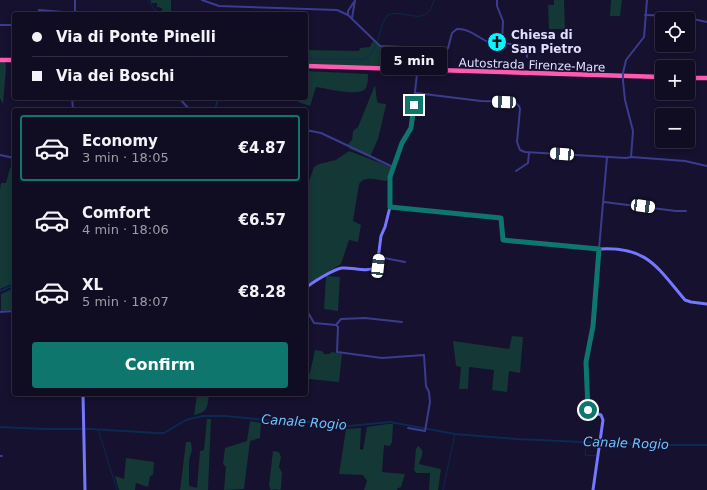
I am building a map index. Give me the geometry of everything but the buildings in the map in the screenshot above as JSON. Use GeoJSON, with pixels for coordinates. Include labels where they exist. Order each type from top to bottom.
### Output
{"type":"FeatureCollection","features":[{"type":"Feature","properties":{"kind":"highway"},"geometry":{"type":"LineString","coordinates":[[0,58],[12,59]]}},
{"type":"Feature","properties":{"kind":"highway","name":"Autostrada Firenze-Mare"},"geometry":{"type":"LineString","coordinates":[[308,67],[655,78]]}},
{"type":"Feature","properties":{"kind":"highway"},"geometry":{"type":"LineString","coordinates":[[695,79],[707,79]]}},
{"type":"Feature","properties":{"kind":"street"},"geometry":{"type":"LineString","coordinates":[[75,0],[75,12]]}},
{"type":"Feature","properties":{"kind":"street"},"geometry":{"type":"LineString","coordinates":[[202,0],[220,6],[332,9],[348,15],[378,44],[384,47],[402,46],[414,57],[417,67]]}},
{"type":"Feature","properties":{"kind":"street"},"geometry":{"type":"LineString","coordinates":[[348,15],[355,0]]}},
{"type":"Feature","properties":{"kind":"street"},"geometry":{"type":"LineString","coordinates":[[352,19],[355,0]]}},
{"type":"Feature","properties":{"kind":"street"},"geometry":{"type":"LineString","coordinates":[[497,0],[503,21],[503,43]]}},
{"type":"Feature","properties":{"kind":"street"},"geometry":{"type":"LineString","coordinates":[[631,157],[633,131],[625,100],[623,73],[626,60],[644,37],[647,0]]}},
{"type":"Feature","properties":{"kind":"street"},"geometry":{"type":"LineString","coordinates":[[341,12],[350,9]]}},
{"type":"Feature","properties":{"kind":"street"},"geometry":{"type":"LineString","coordinates":[[39,12],[39,10],[63,12]]}},
{"type":"Feature","properties":{"kind":"street"},"geometry":{"type":"LineString","coordinates":[[348,15],[352,12]]}},
{"type":"Feature","properties":{"kind":"street"},"geometry":{"type":"LineString","coordinates":[[645,15],[679,16],[707,22]]}},
{"type":"Feature","properties":{"kind":"street"},"geometry":{"type":"LineString","coordinates":[[0,25],[12,25]]}},
{"type":"Feature","properties":{"kind":"street"},"geometry":{"type":"LineString","coordinates":[[414,57],[420,55],[444,54],[448,48],[452,33],[457,29],[464,30],[492,44],[501,45],[503,43],[525,46],[527,47],[527,57]]}},
{"type":"Feature","properties":{"kind":"street"},"geometry":{"type":"LineString","coordinates":[[308,286],[340,268],[375,269],[378,266],[382,236],[390,207],[389,184],[393,167],[402,143],[411,128],[416,93],[416,74]]}},
{"type":"Feature","properties":{"kind":"street"},"geometry":{"type":"LineString","coordinates":[[416,93],[480,101],[515,102],[519,106],[518,147],[520,150],[529,152],[607,157],[631,157],[685,162],[707,166]]}},
{"type":"Feature","properties":{"kind":"street"},"geometry":{"type":"LineString","coordinates":[[181,100],[188,108]]}},
{"type":"Feature","properties":{"kind":"street"},"geometry":{"type":"LineString","coordinates":[[308,130],[321,133],[393,167]]}},
{"type":"Feature","properties":{"kind":"street"},"geometry":{"type":"LineString","coordinates":[[516,171],[528,163],[529,152]]}},
{"type":"Feature","properties":{"kind":"street"},"geometry":{"type":"LineString","coordinates":[[0,155],[12,158]]}},
{"type":"Feature","properties":{"kind":"street"},"geometry":{"type":"LineString","coordinates":[[593,490],[603,418],[600,414],[588,410],[586,362],[593,326],[607,157]]}},
{"type":"Feature","properties":{"kind":"street"},"geometry":{"type":"LineString","coordinates":[[604,202],[671,211],[686,211]]}},
{"type":"Feature","properties":{"kind":"street"},"geometry":{"type":"LineString","coordinates":[[390,207],[501,218],[503,240],[624,250],[644,256],[656,266],[685,300],[707,304]]}},
{"type":"Feature","properties":{"kind":"street"},"geometry":{"type":"LineString","coordinates":[[379,257],[405,262]]}},
{"type":"Feature","properties":{"kind":"street"},"geometry":{"type":"LineString","coordinates":[[0,312],[12,311]]}},
{"type":"Feature","properties":{"kind":"street"},"geometry":{"type":"LineString","coordinates":[[308,312],[314,323],[336,325]]}},
{"type":"Feature","properties":{"kind":"street"},"geometry":{"type":"LineString","coordinates":[[336,325],[341,319],[365,318],[402,322]]}},
{"type":"Feature","properties":{"kind":"street"},"geometry":{"type":"LineString","coordinates":[[336,325],[338,328],[338,352],[382,358],[424,355],[426,386],[429,392],[430,402],[426,430],[424,432],[408,428]]}},
{"type":"Feature","properties":{"kind":"street"},"geometry":{"type":"LineString","coordinates":[[84,396],[85,490]]}},
{"type":"Feature","properties":{"kind":"green space"},"geometry":{"type":"Polygon","coordinates":[[[151,0],[171,0],[171,12],[162,12],[162,8],[157,7],[157,3],[151,3],[151,0]]]}},
{"type":"Feature","properties":{"kind":"green space"},"geometry":{"type":"Polygon","coordinates":[[[554,0],[564,0],[565,29],[549,29],[548,5],[554,5],[554,0]]]}},
{"type":"Feature","properties":{"kind":"green space"},"geometry":{"type":"Polygon","coordinates":[[[611,0],[622,0],[620,16],[610,16],[611,0]]]}},
{"type":"Feature","properties":{"kind":"green space"},"geometry":{"type":"Polygon","coordinates":[[[373,41],[379,46],[390,48],[397,66],[308,64],[308,50],[359,51],[360,48],[370,47],[373,41]]]}},
{"type":"Feature","properties":{"kind":"green space"},"geometry":{"type":"Polygon","coordinates":[[[0,62],[5,62],[6,67],[3,104],[0,98],[0,62]]]}},
{"type":"Feature","properties":{"kind":"green space"},"geometry":{"type":"Polygon","coordinates":[[[308,71],[368,74],[367,84],[365,89],[362,91],[349,92],[316,87],[310,106],[298,102],[298,100],[308,100],[308,71]]]}},
{"type":"Feature","properties":{"kind":"green space"},"geometry":{"type":"Polygon","coordinates":[[[375,85],[378,103],[386,105],[378,139],[370,157],[350,149],[348,144],[352,140],[353,131],[358,127],[375,85]]]}},
{"type":"Feature","properties":{"kind":"green space"},"geometry":{"type":"Polygon","coordinates":[[[349,151],[391,167],[387,181],[368,179],[359,184],[353,221],[361,225],[358,242],[349,240],[341,264],[308,284],[308,184],[314,167],[319,164],[336,160],[349,151]]]}},
{"type":"Feature","properties":{"kind":"green space"},"geometry":{"type":"Polygon","coordinates":[[[10,168],[12,168],[12,284],[0,289],[0,189],[1,183],[6,183],[10,168]]]}},
{"type":"Feature","properties":{"kind":"green space"},"geometry":{"type":"Polygon","coordinates":[[[326,276],[340,277],[338,311],[324,309],[326,276]]]}},
{"type":"Feature","properties":{"kind":"green space"},"geometry":{"type":"Polygon","coordinates":[[[12,289],[12,310],[1,311],[1,294],[12,289]]]}},
{"type":"Feature","properties":{"kind":"green space"},"geometry":{"type":"Polygon","coordinates":[[[512,336],[523,337],[520,373],[509,371],[507,392],[492,390],[494,370],[469,367],[468,389],[459,389],[461,367],[456,366],[453,341],[509,349],[512,336]]]}},
{"type":"Feature","properties":{"kind":"green space"},"geometry":{"type":"Polygon","coordinates":[[[315,350],[322,351],[324,354],[329,354],[332,352],[342,354],[339,382],[309,379],[308,376],[310,373],[315,350]]]}},
{"type":"Feature","properties":{"kind":"green space"},"geometry":{"type":"Polygon","coordinates":[[[197,396],[209,396],[206,409],[194,415],[197,396]]]}},
{"type":"Feature","properties":{"kind":"green space"},"geometry":{"type":"Polygon","coordinates":[[[207,419],[211,419],[208,490],[180,490],[186,442],[191,442],[192,450],[189,460],[189,486],[197,488],[200,451],[204,450],[207,419]]]}},
{"type":"Feature","properties":{"kind":"green space"},"geometry":{"type":"Polygon","coordinates":[[[250,421],[261,423],[260,438],[250,441],[244,489],[224,490],[226,467],[223,464],[225,448],[247,441],[250,421]]]}},
{"type":"Feature","properties":{"kind":"green space"},"geometry":{"type":"Polygon","coordinates":[[[393,424],[392,442],[390,446],[384,445],[382,472],[405,474],[401,487],[397,490],[364,490],[367,481],[363,475],[339,474],[346,429],[361,428],[360,449],[363,450],[367,427],[393,424]]]}},
{"type":"Feature","properties":{"kind":"green space"},"geometry":{"type":"Polygon","coordinates":[[[418,446],[422,450],[422,456],[419,464],[441,469],[438,490],[429,490],[430,473],[416,473],[414,470],[416,449],[418,446]]]}},
{"type":"Feature","properties":{"kind":"green space"},"geometry":{"type":"Polygon","coordinates":[[[273,451],[279,452],[281,457],[279,467],[282,473],[280,490],[271,490],[269,486],[273,451]]]}},
{"type":"Feature","properties":{"kind":"green space"},"geometry":{"type":"Polygon","coordinates":[[[126,458],[154,462],[153,475],[150,476],[148,487],[136,483],[135,490],[119,490],[115,476],[124,479],[126,458]]]}},
{"type":"Feature","properties":{"kind":"waterway"},"geometry":{"type":"LineString","coordinates":[[148,0],[154,9],[158,12]]}},
{"type":"Feature","properties":{"kind":"waterway"},"geometry":{"type":"LineString","coordinates":[[308,59],[364,59],[376,45],[382,26],[388,15],[402,14],[421,16],[426,14],[431,9],[434,0]]}},
{"type":"Feature","properties":{"kind":"waterway"},"geometry":{"type":"LineString","coordinates":[[216,108],[218,100]]}},
{"type":"Feature","properties":{"kind":"waterway"},"geometry":{"type":"LineString","coordinates":[[0,291],[12,286]]}},
{"type":"Feature","properties":{"kind":"waterway","name":"Canale Rogio"},"geometry":{"type":"LineString","coordinates":[[0,427],[90,429],[164,433],[186,420],[202,416],[226,416],[309,422],[338,427],[390,422],[455,434],[516,439],[649,445],[707,445]]}},
{"type":"Feature","properties":{"kind":"waterway"},"geometry":{"type":"LineString","coordinates":[[98,429],[117,490]]}},
{"type":"Feature","properties":{"kind":"waterway"},"geometry":{"type":"LineString","coordinates":[[443,490],[455,434]]}},
{"type":"Feature","properties":{"kind":"waterway"},"geometry":{"type":"LineString","coordinates":[[586,442],[585,455],[597,456]]}},
{"type":"Feature","properties":{"kind":"place","name":"Chiesa di San Pietro"},"geometry":{"type":"Point","coordinates":[497,42]}},
{"type":"Feature","properties":{"kind":"route"},"geometry":{"type":"LineString","coordinates":[[414,105],[410,133],[404,139],[397,154],[390,177],[390,207],[497,217],[501,218],[502,220],[502,239],[508,242],[599,249],[593,326],[586,362],[588,410]]}}]}
